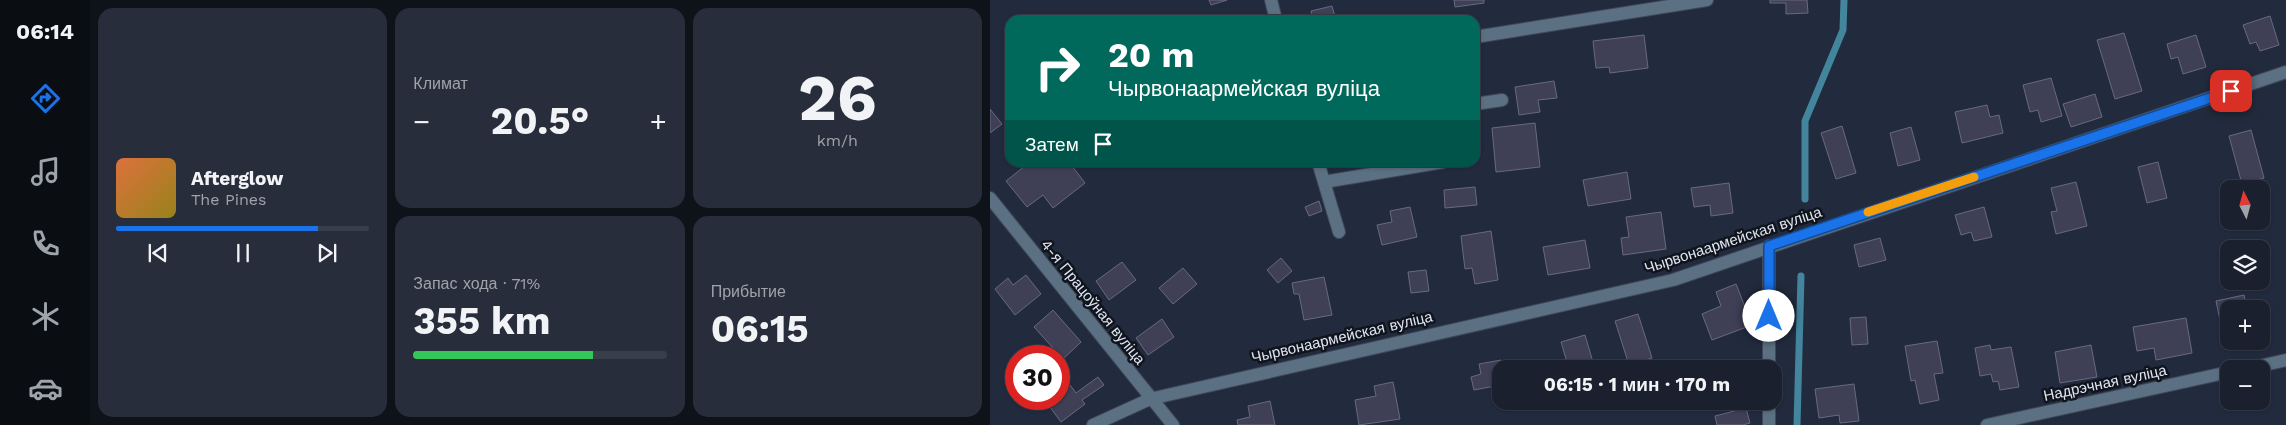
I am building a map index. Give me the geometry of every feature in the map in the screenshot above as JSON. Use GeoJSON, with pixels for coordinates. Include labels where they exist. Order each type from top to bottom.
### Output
{"type":"FeatureCollection","features":[{"type":"Feature","properties":{"kind":"street"},"geometry":{"type":"LineString","coordinates":[[1271,0],[1275,15]]}},
{"type":"Feature","properties":{"kind":"street"},"geometry":{"type":"LineString","coordinates":[[1480,36],[1707,0]]}},
{"type":"Feature","properties":{"kind":"street","name":"Чырвонаармейская вуліца"},"geometry":{"type":"LineString","coordinates":[[1093,425],[1150,398],[1673,280],[2286,72]]}},
{"type":"Feature","properties":{"kind":"street"},"geometry":{"type":"LineString","coordinates":[[1480,103],[1502,100]]}},
{"type":"Feature","properties":{"kind":"street"},"geometry":{"type":"LineString","coordinates":[[1320,167],[1339,232]]}},
{"type":"Feature","properties":{"kind":"street"},"geometry":{"type":"LineString","coordinates":[[1324,182],[1413,167]]}},
{"type":"Feature","properties":{"kind":"street","name":"4-я Працоўная вуліца"},"geometry":{"type":"LineString","coordinates":[[990,198],[1173,425]]}},
{"type":"Feature","properties":{"kind":"street"},"geometry":{"type":"LineString","coordinates":[[1769,246],[1769,360]]}},
{"type":"Feature","properties":{"kind":"street"},"geometry":{"type":"LineString","coordinates":[[2270,364],[2286,360]]}},
{"type":"Feature","properties":{"kind":"street","name":"Надрэчная вуліца"},"geometry":{"type":"LineString","coordinates":[[1987,425],[2220,374]]}},
{"type":"Feature","properties":{"kind":"street"},"geometry":{"type":"LineString","coordinates":[[1769,410],[1769,425]]}},
{"type":"Feature","properties":{"kind":"building"},"geometry":{"type":"Polygon","coordinates":[[[1209,0],[1227,0],[1211,5],[1209,0]]]}},
{"type":"Feature","properties":{"kind":"building"},"geometry":{"type":"Polygon","coordinates":[[[1454,0],[1484,0],[1484,3],[1455,7],[1454,0]]]}},
{"type":"Feature","properties":{"kind":"building"},"geometry":{"type":"Polygon","coordinates":[[[1770,0],[1807,0],[1808,13],[1786,14],[1786,3],[1770,3],[1770,0]]]}},
{"type":"Feature","properties":{"kind":"building"},"geometry":{"type":"Polygon","coordinates":[[[1332,6],[1335,15],[1312,15],[1311,11],[1332,6]]]}},
{"type":"Feature","properties":{"kind":"building"},"geometry":{"type":"Polygon","coordinates":[[[2270,16],[2279,45],[2260,51],[2256,42],[2250,44],[2243,25],[2270,16]]]}},
{"type":"Feature","properties":{"kind":"building"},"geometry":{"type":"Polygon","coordinates":[[[2124,33],[2142,91],[2115,99],[2097,40],[2124,33]]]}},
{"type":"Feature","properties":{"kind":"building"},"geometry":{"type":"Polygon","coordinates":[[[1644,35],[1648,68],[1610,73],[1609,67],[1596,68],[1593,41],[1644,35]]]}},
{"type":"Feature","properties":{"kind":"building"},"geometry":{"type":"Polygon","coordinates":[[[2196,35],[2206,67],[2183,74],[2178,57],[2171,59],[2167,44],[2196,35]]]}},
{"type":"Feature","properties":{"kind":"building"},"geometry":{"type":"Polygon","coordinates":[[[2051,78],[2062,116],[2041,122],[2038,110],[2030,112],[2023,85],[2051,78]]]}},
{"type":"Feature","properties":{"kind":"building"},"geometry":{"type":"Polygon","coordinates":[[[1554,81],[1557,98],[1538,100],[1540,112],[1519,115],[1515,87],[1554,81]]]}},
{"type":"Feature","properties":{"kind":"building"},"geometry":{"type":"Polygon","coordinates":[[[2095,94],[2102,117],[2071,127],[2063,104],[2095,94]]]}},
{"type":"Feature","properties":{"kind":"building"},"geometry":{"type":"Polygon","coordinates":[[[1987,105],[1990,117],[1999,115],[2003,133],[1962,143],[1955,112],[1987,105]]]}},
{"type":"Feature","properties":{"kind":"building"},"geometry":{"type":"Polygon","coordinates":[[[990,109],[1002,124],[990,133],[990,109]]]}},
{"type":"Feature","properties":{"kind":"building"},"geometry":{"type":"Polygon","coordinates":[[[1535,123],[1540,167],[1496,172],[1492,128],[1535,123]]]}},
{"type":"Feature","properties":{"kind":"building"},"geometry":{"type":"Polygon","coordinates":[[[1842,126],[1856,173],[1836,179],[1821,133],[1842,126]]]}},
{"type":"Feature","properties":{"kind":"building"},"geometry":{"type":"Polygon","coordinates":[[[1911,127],[1920,160],[1898,166],[1890,133],[1911,127]]]}},
{"type":"Feature","properties":{"kind":"building"},"geometry":{"type":"Polygon","coordinates":[[[2251,130],[2264,178],[2241,180],[2229,136],[2251,130]]]}},
{"type":"Feature","properties":{"kind":"building"},"geometry":{"type":"Polygon","coordinates":[[[2158,162],[2167,198],[2147,203],[2138,167],[2158,162]]]}},
{"type":"Feature","properties":{"kind":"building"},"geometry":{"type":"Polygon","coordinates":[[[1024,167],[1073,167],[1085,183],[1053,208],[1043,195],[1027,207],[1006,181],[1024,167]]]}},
{"type":"Feature","properties":{"kind":"building"},"geometry":{"type":"Polygon","coordinates":[[[1627,172],[1631,199],[1588,206],[1583,180],[1627,172]]]}},
{"type":"Feature","properties":{"kind":"building"},"geometry":{"type":"Polygon","coordinates":[[[2076,182],[2087,226],[2056,234],[2051,212],[2057,211],[2051,188],[2076,182]]]}},
{"type":"Feature","properties":{"kind":"building"},"geometry":{"type":"Polygon","coordinates":[[[1729,183],[1733,213],[1711,216],[1710,205],[1694,207],[1691,188],[1729,183]]]}},
{"type":"Feature","properties":{"kind":"building"},"geometry":{"type":"Polygon","coordinates":[[[1475,187],[1477,205],[1445,208],[1444,190],[1475,187]]]}},
{"type":"Feature","properties":{"kind":"building"},"geometry":{"type":"Polygon","coordinates":[[[1319,201],[1322,211],[1309,216],[1305,207],[1319,201]]]}},
{"type":"Feature","properties":{"kind":"building"},"geometry":{"type":"Polygon","coordinates":[[[1410,207],[1417,237],[1382,245],[1377,225],[1392,222],[1390,211],[1410,207]]]}},
{"type":"Feature","properties":{"kind":"building"},"geometry":{"type":"Polygon","coordinates":[[[1984,207],[1992,237],[1974,241],[1971,232],[1961,235],[1955,215],[1984,207]]]}},
{"type":"Feature","properties":{"kind":"building"},"geometry":{"type":"Polygon","coordinates":[[[1661,212],[1666,249],[1623,255],[1621,238],[1629,237],[1626,217],[1661,212]]]}},
{"type":"Feature","properties":{"kind":"building"},"geometry":{"type":"Polygon","coordinates":[[[1491,231],[1498,280],[1475,284],[1472,268],[1465,269],[1461,236],[1491,231]]]}},
{"type":"Feature","properties":{"kind":"building"},"geometry":{"type":"Polygon","coordinates":[[[1880,238],[1886,260],[1859,267],[1854,245],[1880,238]]]}},
{"type":"Feature","properties":{"kind":"building"},"geometry":{"type":"Polygon","coordinates":[[[1585,240],[1590,268],[1548,275],[1543,247],[1585,240]]]}},
{"type":"Feature","properties":{"kind":"building"},"geometry":{"type":"Polygon","coordinates":[[[1281,258],[1292,271],[1278,283],[1267,270],[1281,258]]]}},
{"type":"Feature","properties":{"kind":"building"},"geometry":{"type":"Polygon","coordinates":[[[1122,262],[1136,280],[1109,300],[1096,281],[1122,262]]]}},
{"type":"Feature","properties":{"kind":"building"},"geometry":{"type":"Polygon","coordinates":[[[1183,268],[1197,284],[1173,304],[1159,288],[1183,268]]]}},
{"type":"Feature","properties":{"kind":"building"},"geometry":{"type":"Polygon","coordinates":[[[1426,270],[1429,291],[1411,293],[1408,272],[1426,270]]]}},
{"type":"Feature","properties":{"kind":"building"},"geometry":{"type":"Polygon","coordinates":[[[1026,275],[1041,294],[1015,315],[995,289],[1008,278],[1013,285],[1026,275]]]}},
{"type":"Feature","properties":{"kind":"building"},"geometry":{"type":"Polygon","coordinates":[[[1324,277],[1332,315],[1304,320],[1299,294],[1294,294],[1292,283],[1324,277]]]}},
{"type":"Feature","properties":{"kind":"building"},"geometry":{"type":"Polygon","coordinates":[[[1736,284],[1752,325],[1712,340],[1702,314],[1721,306],[1716,292],[1736,284]]]}},
{"type":"Feature","properties":{"kind":"building"},"geometry":{"type":"Polygon","coordinates":[[[2244,295],[2245,300],[2221,300],[2244,295]]]}},
{"type":"Feature","properties":{"kind":"building"},"geometry":{"type":"Polygon","coordinates":[[[2220,300],[2220,320],[2216,301],[2220,300]]]}},
{"type":"Feature","properties":{"kind":"building"},"geometry":{"type":"Polygon","coordinates":[[[1053,310],[1081,342],[1070,352],[1070,345],[1050,345],[1034,327],[1053,310]]]}},
{"type":"Feature","properties":{"kind":"building"},"geometry":{"type":"Polygon","coordinates":[[[1638,314],[1652,358],[1627,360],[1615,321],[1638,314]]]}},
{"type":"Feature","properties":{"kind":"building"},"geometry":{"type":"Polygon","coordinates":[[[1866,317],[1868,344],[1852,345],[1850,318],[1866,317]]]}},
{"type":"Feature","properties":{"kind":"building"},"geometry":{"type":"Polygon","coordinates":[[[2186,318],[2192,353],[2156,360],[2154,348],[2137,351],[2133,327],[2186,318]]]}},
{"type":"Feature","properties":{"kind":"building"},"geometry":{"type":"Polygon","coordinates":[[[1162,319],[1174,337],[1148,355],[1136,338],[1162,319]]]}},
{"type":"Feature","properties":{"kind":"building"},"geometry":{"type":"Polygon","coordinates":[[[1585,335],[1592,360],[1566,360],[1561,342],[1585,335]]]}},
{"type":"Feature","properties":{"kind":"building"},"geometry":{"type":"Polygon","coordinates":[[[1937,341],[1943,373],[1934,374],[1939,400],[1920,404],[1915,380],[1911,381],[1905,346],[1937,341]]]}},
{"type":"Feature","properties":{"kind":"building"},"geometry":{"type":"Polygon","coordinates":[[[1990,345],[1991,350],[2011,347],[2019,387],[2000,390],[1998,381],[1993,382],[1991,374],[1980,376],[1975,348],[1990,345]]]}},
{"type":"Feature","properties":{"kind":"building"},"geometry":{"type":"Polygon","coordinates":[[[2091,345],[2097,377],[2060,383],[2055,352],[2091,345]]]}},
{"type":"Feature","properties":{"kind":"building"},"geometry":{"type":"Polygon","coordinates":[[[1492,362],[1492,387],[1474,390],[1471,377],[1481,374],[1479,364],[1492,362]]]}},
{"type":"Feature","properties":{"kind":"building"},"geometry":{"type":"Polygon","coordinates":[[[1098,377],[1104,385],[1082,400],[1085,404],[1061,422],[1052,410],[1070,410],[1070,385],[1076,393],[1098,377]]]}},
{"type":"Feature","properties":{"kind":"building"},"geometry":{"type":"Polygon","coordinates":[[[1393,382],[1400,419],[1359,425],[1355,400],[1376,396],[1374,386],[1393,382]]]}},
{"type":"Feature","properties":{"kind":"building"},"geometry":{"type":"Polygon","coordinates":[[[1854,384],[1859,421],[1840,423],[1839,415],[1819,418],[1815,389],[1854,384]]]}},
{"type":"Feature","properties":{"kind":"building"},"geometry":{"type":"Polygon","coordinates":[[[1270,401],[1275,425],[1238,425],[1237,420],[1250,417],[1248,406],[1270,401]]]}},
{"type":"Feature","properties":{"kind":"building"},"geometry":{"type":"Polygon","coordinates":[[[1738,410],[1747,410],[1750,423],[1743,425],[1717,425],[1715,416],[1738,410]]]}},
{"type":"Feature","properties":{"kind":"waterway"},"geometry":{"type":"LineString","coordinates":[[1805,199],[1805,121],[1843,30],[1844,0]]}},
{"type":"Feature","properties":{"kind":"waterway"},"geometry":{"type":"LineString","coordinates":[[1797,425],[1801,276]]}},
{"type":"Feature","properties":{"kind":"slow traffic"},"geometry":{"type":"LineString","coordinates":[[1868,212],[1974,177]]}},
{"type":"Feature","properties":{"kind":"route"},"geometry":{"type":"LineString","coordinates":[[1769,316],[1769,246],[2231,91]]}}]}
